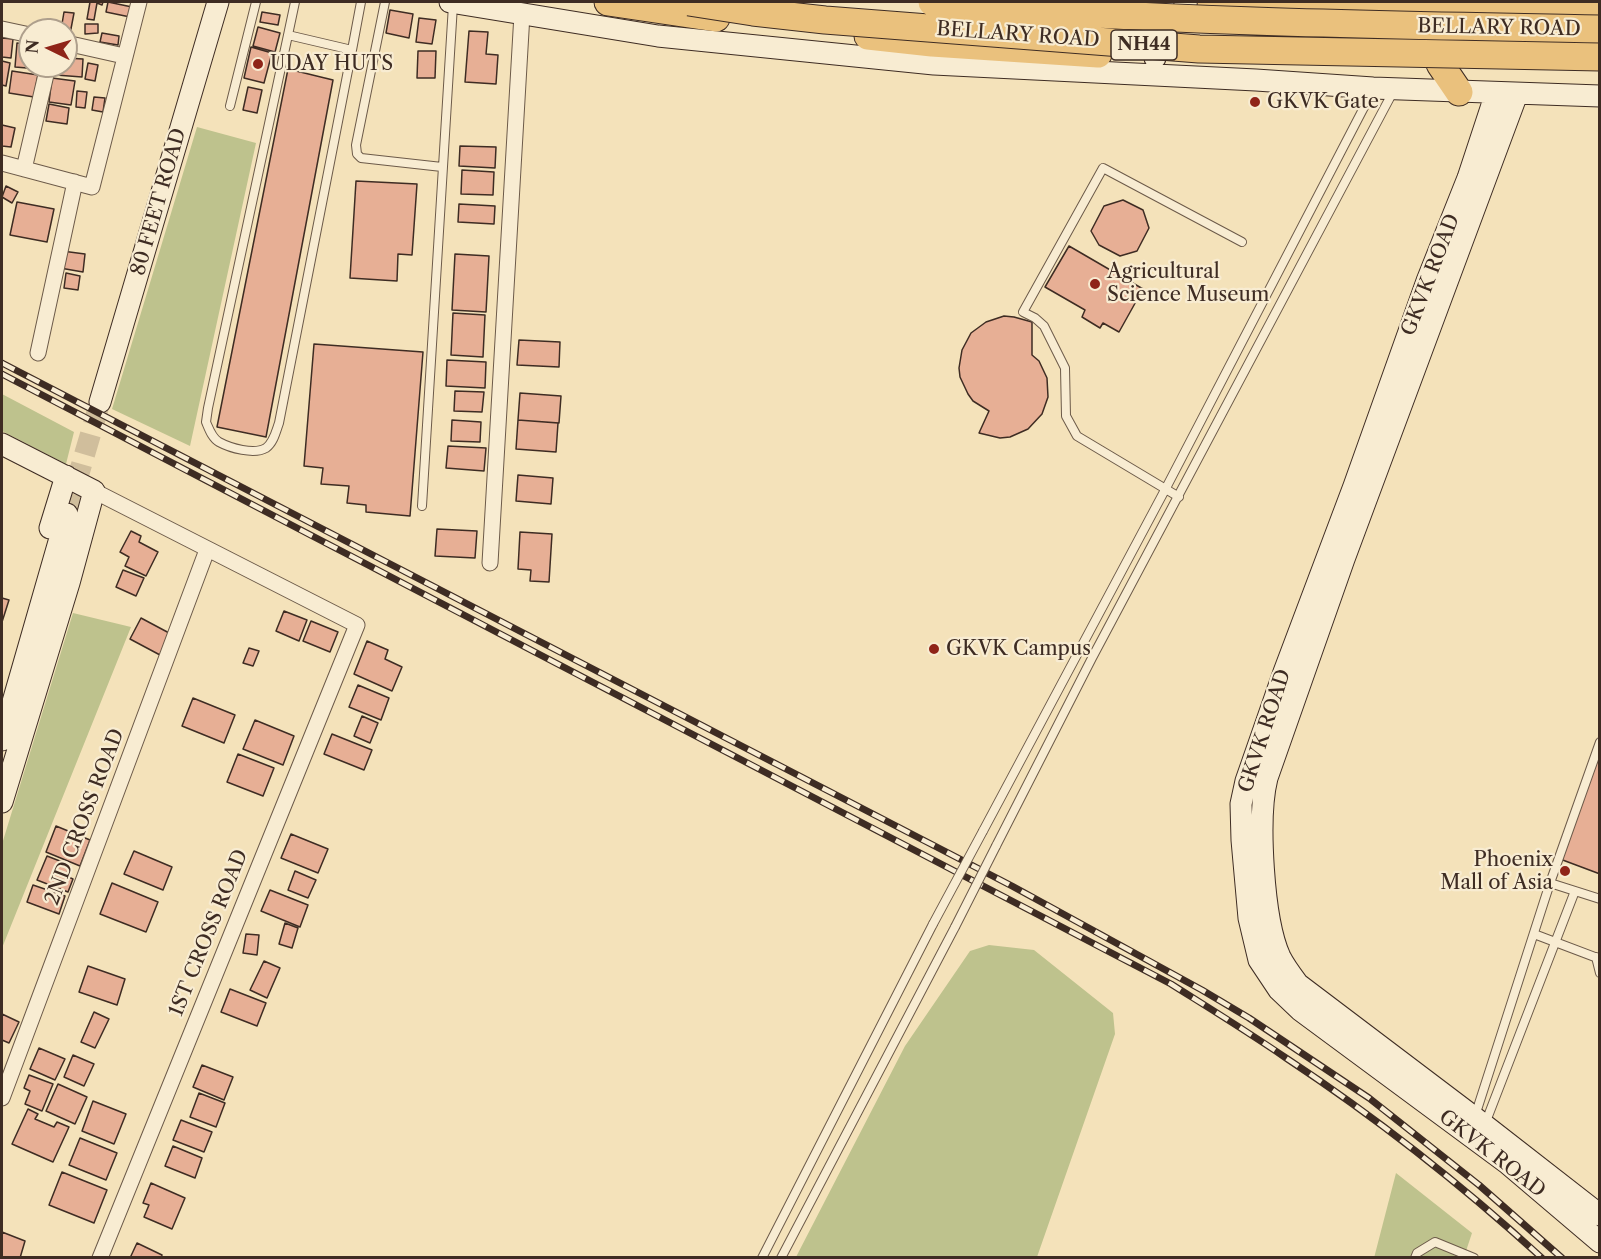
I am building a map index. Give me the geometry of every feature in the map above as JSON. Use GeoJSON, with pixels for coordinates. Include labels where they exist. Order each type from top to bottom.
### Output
{"type":"FeatureCollection","features":[{"type":"Feature","properties":{"kind":"highway","name":"BELLARY ROAD"},"geometry":{"type":"LineString","coordinates":[[608,2],[742,22],[1119,65],[1154,67],[1440,64],[1599,69]]}},
{"type":"Feature","properties":{"kind":"highway","name":"BELLARY ROAD"},"geometry":{"type":"LineString","coordinates":[[690,2],[825,20],[1199,49],[1599,57]]}},
{"type":"Feature","properties":{"kind":"highway","name":"BELLARY ROAD"},"geometry":{"type":"LineString","coordinates":[[932,2],[1026,10],[1291,23],[1599,29]]}},
{"type":"Feature","properties":{"kind":"highway","name":"BELLARY ROAD"},"geometry":{"type":"LineString","coordinates":[[1117,2],[1599,15]]}},
{"type":"Feature","properties":{"kind":"highway"},"geometry":{"type":"LineString","coordinates":[[1440,64],[1459,92]]}},
{"type":"Feature","properties":{"kind":"main road","name":"80 FEET ROAD"},"geometry":{"type":"LineString","coordinates":[[100,402],[218,2]]}},
{"type":"Feature","properties":{"kind":"main road"},"geometry":{"type":"LineString","coordinates":[[452,2],[658,36],[934,64],[1119,65],[1125,2]]}},
{"type":"Feature","properties":{"kind":"main road"},"geometry":{"type":"LineString","coordinates":[[1163,3],[1154,67],[1256,80],[1373,88],[1599,96]]}},
{"type":"Feature","properties":{"kind":"main road","name":"GKVK ROAD"},"geometry":{"type":"LineString","coordinates":[[1496,93],[1468,178],[1284,672],[1246,781],[1241,804],[1249,918],[1259,960],[1298,984],[1480,1121],[1599,1215]]}},
{"type":"Feature","properties":{"kind":"main road","name":"GKVK ROAD"},"geometry":{"type":"LineString","coordinates":[[1517,94],[1344,559],[1267,778],[1262,795],[1261,820],[1268,915],[1280,957],[1276,969],[1279,990],[1300,1010],[1507,1163],[1599,1242]]}},
{"type":"Feature","properties":{"kind":"main road"},"geometry":{"type":"LineString","coordinates":[[2,444],[94,491],[69,583],[2,802]]}},
{"type":"Feature","properties":{"kind":"main road"},"geometry":{"type":"LineString","coordinates":[[2,699],[66,476]]}},
{"type":"Feature","properties":{"kind":"main road"},"geometry":{"type":"LineString","coordinates":[[2,740],[67,514]]}},
{"type":"Feature","properties":{"kind":"street"},"geometry":{"type":"LineString","coordinates":[[2,163],[92,187],[139,2]]}},
{"type":"Feature","properties":{"kind":"street"},"geometry":{"type":"LineString","coordinates":[[490,563],[522,14]]}},
{"type":"Feature","properties":{"kind":"street"},"geometry":{"type":"LineString","coordinates":[[2,29],[18,32]]}},
{"type":"Feature","properties":{"kind":"street"},"geometry":{"type":"LineString","coordinates":[[78,46],[124,56]]}},
{"type":"Feature","properties":{"kind":"street"},"geometry":{"type":"LineString","coordinates":[[24,169],[45,78]]}},
{"type":"Feature","properties":{"kind":"street"},"geometry":{"type":"LineString","coordinates":[[38,353],[75,182]]}},
{"type":"Feature","properties":{"kind":"street"},"geometry":{"type":"LineString","coordinates":[[94,491],[207,550]]}},
{"type":"Feature","properties":{"kind":"street","name":"1ST CROSS ROAD"},"geometry":{"type":"LineString","coordinates":[[100,1257],[357,625],[207,550]]}},
{"type":"Feature","properties":{"kind":"street","name":"2ND CROSS ROAD"},"geometry":{"type":"LineString","coordinates":[[2,1098],[207,550]]}},
{"type":"Feature","properties":{"kind":"lane"},"geometry":{"type":"LineString","coordinates":[[230,106],[256,2]]}},
{"type":"Feature","properties":{"kind":"lane"},"geometry":{"type":"LineString","coordinates":[[295,2],[206,422],[217,441],[234,448],[254,451],[265,448],[273,440],[279,423],[361,2]]}},
{"type":"Feature","properties":{"kind":"lane"},"geometry":{"type":"LineString","coordinates":[[385,2],[356,145],[357,153],[361,158],[442,167]]}},
{"type":"Feature","properties":{"kind":"lane"},"geometry":{"type":"LineString","coordinates":[[422,506],[452,2]]}},
{"type":"Feature","properties":{"kind":"lane"},"geometry":{"type":"LineString","coordinates":[[288,35],[352,50]]}},
{"type":"Feature","properties":{"kind":"lane"},"geometry":{"type":"LineString","coordinates":[[762,1257],[933,924],[1166,488],[1373,88]]}},
{"type":"Feature","properties":{"kind":"lane"},"geometry":{"type":"LineString","coordinates":[[781,1257],[955,927],[1092,658],[1395,89]]}},
{"type":"Feature","properties":{"kind":"lane"},"geometry":{"type":"LineString","coordinates":[[1179,496],[1077,436],[1066,416],[1065,369],[1044,326],[1023,312],[1103,168],[1242,242]]}},
{"type":"Feature","properties":{"kind":"lane"},"geometry":{"type":"LineString","coordinates":[[1480,1121],[1550,883],[1599,742]]}},
{"type":"Feature","properties":{"kind":"lane"},"geometry":{"type":"LineString","coordinates":[[1550,883],[1599,899]]}},
{"type":"Feature","properties":{"kind":"lane"},"geometry":{"type":"LineString","coordinates":[[1480,1121],[1556,942],[1575,891]]}},
{"type":"Feature","properties":{"kind":"lane"},"geometry":{"type":"LineString","coordinates":[[1534,934],[1598,958],[1599,973]]}},
{"type":"Feature","properties":{"kind":"lane"},"geometry":{"type":"LineString","coordinates":[[1415,1257],[1417,1253],[1435,1242],[1474,1257]]}},
{"type":"Feature","properties":{"kind":"green space"},"geometry":{"type":"Polygon","coordinates":[[[197,127],[256,143],[190,446],[112,409],[197,127]]]}},
{"type":"Feature","properties":{"kind":"green space"},"geometry":{"type":"Polygon","coordinates":[[[2,394],[74,432],[66,464],[2,431],[2,394]]]}},
{"type":"Feature","properties":{"kind":"green space"},"geometry":{"type":"Polygon","coordinates":[[[73,613],[131,627],[2,948],[2,844],[73,613]]]}},
{"type":"Feature","properties":{"kind":"green space"},"geometry":{"type":"Polygon","coordinates":[[[989,945],[1034,950],[1113,1013],[1115,1034],[1037,1257],[796,1257],[905,1046],[970,951],[989,945]]]}},
{"type":"Feature","properties":{"kind":"green space"},"geometry":{"type":"Polygon","coordinates":[[[1396,1173],[1472,1233],[1464,1257],[1374,1258],[1396,1173]]]}},
{"type":"Feature","properties":{"kind":"building"},"geometry":{"type":"Polygon","coordinates":[[[90,2],[103,2],[102,5],[97,3],[94,20],[87,19],[90,2]]]}},
{"type":"Feature","properties":{"kind":"building"},"geometry":{"type":"Polygon","coordinates":[[[108,2],[132,7],[130,17],[106,12],[108,2]]]}},
{"type":"Feature","properties":{"kind":"building"},"geometry":{"type":"Polygon","coordinates":[[[390,10],[413,14],[409,38],[386,33],[390,10]]]}},
{"type":"Feature","properties":{"kind":"building"},"geometry":{"type":"Polygon","coordinates":[[[64,12],[74,13],[73,18],[63,18],[64,12]]]}},
{"type":"Feature","properties":{"kind":"building"},"geometry":{"type":"Polygon","coordinates":[[[262,12],[280,15],[278,25],[260,22],[262,12]]]}},
{"type":"Feature","properties":{"kind":"building"},"geometry":{"type":"Polygon","coordinates":[[[419,18],[436,20],[432,44],[416,42],[419,18]]]}},
{"type":"Feature","properties":{"kind":"building"},"geometry":{"type":"Polygon","coordinates":[[[85,24],[98,24],[98,33],[85,34],[85,24]]]}},
{"type":"Feature","properties":{"kind":"building"},"geometry":{"type":"Polygon","coordinates":[[[258,27],[280,33],[275,52],[253,46],[258,27]]]}},
{"type":"Feature","properties":{"kind":"building"},"geometry":{"type":"Polygon","coordinates":[[[469,31],[488,32],[486,54],[498,55],[496,84],[465,82],[469,31]]]}},
{"type":"Feature","properties":{"kind":"building"},"geometry":{"type":"Polygon","coordinates":[[[102,33],[119,36],[118,45],[100,42],[102,33]]]}},
{"type":"Feature","properties":{"kind":"building"},"geometry":{"type":"Polygon","coordinates":[[[2,38],[13,39],[11,58],[2,57],[2,38]]]}},
{"type":"Feature","properties":{"kind":"building"},"geometry":{"type":"Polygon","coordinates":[[[17,43],[18,67],[15,67],[17,43]]]}},
{"type":"Feature","properties":{"kind":"building"},"geometry":{"type":"Polygon","coordinates":[[[251,47],[272,53],[264,83],[244,78],[251,47]]]}},
{"type":"Feature","properties":{"kind":"building"},"geometry":{"type":"Polygon","coordinates":[[[418,51],[436,51],[435,78],[417,78],[418,51]]]}},
{"type":"Feature","properties":{"kind":"building"},"geometry":{"type":"Polygon","coordinates":[[[78,59],[83,59],[82,77],[78,77],[78,59]]]}},
{"type":"Feature","properties":{"kind":"building"},"geometry":{"type":"Polygon","coordinates":[[[2,61],[10,63],[6,86],[2,85],[2,61]]]}},
{"type":"Feature","properties":{"kind":"building"},"geometry":{"type":"Polygon","coordinates":[[[88,63],[98,65],[95,81],[85,79],[88,63]]]}},
{"type":"Feature","properties":{"kind":"building"},"geometry":{"type":"Polygon","coordinates":[[[288,69],[333,80],[266,437],[217,427],[288,69]]]}},
{"type":"Feature","properties":{"kind":"building"},"geometry":{"type":"Polygon","coordinates":[[[12,71],[18,72],[18,78],[37,78],[34,97],[9,93],[12,71]]]}},
{"type":"Feature","properties":{"kind":"building"},"geometry":{"type":"Polygon","coordinates":[[[52,78],[75,81],[71,105],[49,102],[52,78]]]}},
{"type":"Feature","properties":{"kind":"building"},"geometry":{"type":"Polygon","coordinates":[[[248,87],[262,90],[257,113],[243,110],[248,87]]]}},
{"type":"Feature","properties":{"kind":"building"},"geometry":{"type":"Polygon","coordinates":[[[77,91],[87,92],[85,108],[76,107],[77,91]]]}},
{"type":"Feature","properties":{"kind":"building"},"geometry":{"type":"Polygon","coordinates":[[[94,97],[105,98],[103,112],[92,110],[94,97]]]}},
{"type":"Feature","properties":{"kind":"building"},"geometry":{"type":"Polygon","coordinates":[[[49,104],[69,108],[67,124],[46,121],[49,104]]]}},
{"type":"Feature","properties":{"kind":"building"},"geometry":{"type":"Polygon","coordinates":[[[2,125],[15,128],[11,147],[2,146],[2,125]]]}},
{"type":"Feature","properties":{"kind":"building"},"geometry":{"type":"Polygon","coordinates":[[[460,146],[496,147],[495,168],[459,166],[460,146]]]}},
{"type":"Feature","properties":{"kind":"building"},"geometry":{"type":"Polygon","coordinates":[[[462,170],[494,172],[493,195],[461,194],[462,170]]]}},
{"type":"Feature","properties":{"kind":"building"},"geometry":{"type":"Polygon","coordinates":[[[356,181],[417,184],[412,255],[398,254],[397,281],[350,278],[356,181]]]}},
{"type":"Feature","properties":{"kind":"building"},"geometry":{"type":"Polygon","coordinates":[[[6,186],[18,192],[12,203],[2,197],[6,186]]]}},
{"type":"Feature","properties":{"kind":"building"},"geometry":{"type":"Polygon","coordinates":[[[1123,200],[1143,210],[1149,228],[1137,251],[1120,256],[1099,245],[1091,231],[1104,206],[1123,200]]]}},
{"type":"Feature","properties":{"kind":"building"},"geometry":{"type":"Polygon","coordinates":[[[17,202],[54,209],[47,242],[10,235],[17,202]]]}},
{"type":"Feature","properties":{"kind":"building"},"geometry":{"type":"Polygon","coordinates":[[[459,204],[495,206],[494,224],[458,222],[459,204]]]}},
{"type":"Feature","properties":{"kind":"building"},"geometry":{"type":"Polygon","coordinates":[[[1069,246],[1143,289],[1119,332],[1103,323],[1100,328],[1082,317],[1085,310],[1045,287],[1069,246]]]}},
{"type":"Feature","properties":{"kind":"building"},"geometry":{"type":"Polygon","coordinates":[[[62,251],[85,254],[83,272],[60,268],[62,251]]]}},
{"type":"Feature","properties":{"kind":"building"},"geometry":{"type":"Polygon","coordinates":[[[455,254],[489,256],[486,312],[452,310],[455,254]]]}},
{"type":"Feature","properties":{"kind":"building"},"geometry":{"type":"Polygon","coordinates":[[[66,273],[80,276],[78,290],[64,288],[66,273]]]}},
{"type":"Feature","properties":{"kind":"building"},"geometry":{"type":"Polygon","coordinates":[[[453,313],[485,315],[483,357],[451,355],[453,313]]]}},
{"type":"Feature","properties":{"kind":"building"},"geometry":{"type":"Polygon","coordinates":[[[1004,316],[1032,322],[1032,355],[1039,361],[1047,378],[1048,397],[1042,414],[1028,429],[1010,437],[1000,438],[979,433],[989,411],[973,401],[968,394],[960,377],[959,368],[962,350],[971,333],[986,322],[1004,316]]]}},
{"type":"Feature","properties":{"kind":"building"},"geometry":{"type":"Polygon","coordinates":[[[519,340],[560,342],[559,367],[517,365],[519,340]]]}},
{"type":"Feature","properties":{"kind":"building"},"geometry":{"type":"Polygon","coordinates":[[[314,344],[423,352],[410,516],[366,512],[366,505],[347,503],[349,486],[321,484],[323,468],[304,466],[314,344]]]}},
{"type":"Feature","properties":{"kind":"building"},"geometry":{"type":"Polygon","coordinates":[[[447,360],[486,362],[485,388],[446,386],[447,360]]]}},
{"type":"Feature","properties":{"kind":"building"},"geometry":{"type":"Polygon","coordinates":[[[455,391],[484,392],[482,412],[454,411],[455,391]]]}},
{"type":"Feature","properties":{"kind":"building"},"geometry":{"type":"Polygon","coordinates":[[[520,393],[561,396],[559,423],[518,420],[520,393]]]}},
{"type":"Feature","properties":{"kind":"building"},"geometry":{"type":"Polygon","coordinates":[[[452,420],[481,422],[480,442],[451,441],[452,420]]]}},
{"type":"Feature","properties":{"kind":"building"},"geometry":{"type":"Polygon","coordinates":[[[518,420],[558,423],[556,452],[516,449],[518,420]]]}},
{"type":"Feature","properties":{"kind":"building"},"geometry":{"type":"Polygon","coordinates":[[[448,446],[486,448],[484,471],[446,468],[448,446]]]}},
{"type":"Feature","properties":{"kind":"building"},"geometry":{"type":"Polygon","coordinates":[[[518,475],[553,478],[551,504],[516,501],[518,475]]]}},
{"type":"Feature","properties":{"kind":"building"},"geometry":{"type":"Polygon","coordinates":[[[437,529],[477,531],[475,558],[435,556],[437,529]]]}},
{"type":"Feature","properties":{"kind":"building"},"geometry":{"type":"Polygon","coordinates":[[[131,531],[141,536],[139,542],[158,552],[146,576],[125,566],[129,557],[120,552],[131,531]]]}},
{"type":"Feature","properties":{"kind":"building"},"geometry":{"type":"Polygon","coordinates":[[[520,532],[552,534],[549,582],[530,581],[531,570],[518,569],[520,532]]]}},
{"type":"Feature","properties":{"kind":"building"},"geometry":{"type":"Polygon","coordinates":[[[123,570],[144,578],[136,596],[116,587],[123,570]]]}},
{"type":"Feature","properties":{"kind":"building"},"geometry":{"type":"Polygon","coordinates":[[[2,598],[9,600],[2,622],[2,598]]]}},
{"type":"Feature","properties":{"kind":"building"},"geometry":{"type":"Polygon","coordinates":[[[284,611],[307,620],[299,641],[276,631],[284,611]]]}},
{"type":"Feature","properties":{"kind":"building"},"geometry":{"type":"Polygon","coordinates":[[[141,618],[171,634],[160,655],[130,639],[141,618]]]}},
{"type":"Feature","properties":{"kind":"building"},"geometry":{"type":"Polygon","coordinates":[[[311,621],[338,632],[330,652],[303,641],[311,621]]]}},
{"type":"Feature","properties":{"kind":"building"},"geometry":{"type":"Polygon","coordinates":[[[367,641],[388,650],[385,659],[402,667],[392,691],[354,674],[367,641]]]}},
{"type":"Feature","properties":{"kind":"building"},"geometry":{"type":"Polygon","coordinates":[[[249,648],[259,651],[253,666],[243,663],[249,648]]]}},
{"type":"Feature","properties":{"kind":"building"},"geometry":{"type":"Polygon","coordinates":[[[358,685],[389,698],[381,720],[349,707],[358,685]]]}},
{"type":"Feature","properties":{"kind":"building"},"geometry":{"type":"Polygon","coordinates":[[[193,698],[235,715],[224,743],[182,726],[193,698]]]}},
{"type":"Feature","properties":{"kind":"building"},"geometry":{"type":"Polygon","coordinates":[[[362,716],[378,723],[370,743],[354,736],[362,716]]]}},
{"type":"Feature","properties":{"kind":"building"},"geometry":{"type":"Polygon","coordinates":[[[255,720],[294,736],[283,765],[243,749],[255,720]]]}},
{"type":"Feature","properties":{"kind":"building"},"geometry":{"type":"Polygon","coordinates":[[[332,734],[372,750],[364,770],[324,754],[332,734]]]}},
{"type":"Feature","properties":{"kind":"building"},"geometry":{"type":"Polygon","coordinates":[[[238,754],[274,768],[263,796],[227,782],[238,754]]]}},
{"type":"Feature","properties":{"kind":"building"},"geometry":{"type":"Polygon","coordinates":[[[1600,754],[1600,874],[1560,859],[1600,754]]]}},
{"type":"Feature","properties":{"kind":"building"},"geometry":{"type":"Polygon","coordinates":[[[56,826],[90,840],[80,866],[46,852],[56,826]]]}},
{"type":"Feature","properties":{"kind":"building"},"geometry":{"type":"Polygon","coordinates":[[[291,834],[328,849],[318,873],[281,858],[291,834]]]}},
{"type":"Feature","properties":{"kind":"building"},"geometry":{"type":"Polygon","coordinates":[[[134,851],[172,867],[163,890],[124,874],[134,851]]]}},
{"type":"Feature","properties":{"kind":"building"},"geometry":{"type":"Polygon","coordinates":[[[47,856],[70,865],[66,876],[73,879],[68,892],[37,880],[47,856]]]}},
{"type":"Feature","properties":{"kind":"building"},"geometry":{"type":"Polygon","coordinates":[[[295,871],[316,880],[308,898],[288,890],[295,871]]]}},
{"type":"Feature","properties":{"kind":"building"},"geometry":{"type":"Polygon","coordinates":[[[112,883],[158,902],[146,932],[100,914],[112,883]]]}},
{"type":"Feature","properties":{"kind":"building"},"geometry":{"type":"Polygon","coordinates":[[[33,885],[65,896],[59,914],[27,902],[33,885]]]}},
{"type":"Feature","properties":{"kind":"building"},"geometry":{"type":"Polygon","coordinates":[[[270,890],[308,905],[300,927],[261,911],[270,890]]]}},
{"type":"Feature","properties":{"kind":"building"},"geometry":{"type":"Polygon","coordinates":[[[285,923],[298,928],[292,948],[279,944],[285,923]]]}},
{"type":"Feature","properties":{"kind":"building"},"geometry":{"type":"Polygon","coordinates":[[[246,934],[259,935],[257,955],[243,953],[246,934]]]}},
{"type":"Feature","properties":{"kind":"building"},"geometry":{"type":"Polygon","coordinates":[[[264,961],[280,968],[267,998],[250,990],[264,961]]]}},
{"type":"Feature","properties":{"kind":"building"},"geometry":{"type":"Polygon","coordinates":[[[88,966],[125,979],[117,1005],[79,992],[88,966]]]}},
{"type":"Feature","properties":{"kind":"building"},"geometry":{"type":"Polygon","coordinates":[[[230,989],[266,1003],[257,1026],[221,1012],[230,989]]]}},
{"type":"Feature","properties":{"kind":"building"},"geometry":{"type":"Polygon","coordinates":[[[94,1012],[109,1019],[95,1048],[81,1042],[94,1012]]]}},
{"type":"Feature","properties":{"kind":"building"},"geometry":{"type":"Polygon","coordinates":[[[2,1014],[19,1022],[9,1043],[2,1040],[2,1014]]]}},
{"type":"Feature","properties":{"kind":"building"},"geometry":{"type":"Polygon","coordinates":[[[39,1048],[65,1059],[55,1080],[30,1069],[39,1048]]]}},
{"type":"Feature","properties":{"kind":"building"},"geometry":{"type":"Polygon","coordinates":[[[73,1055],[94,1064],[84,1086],[64,1077],[73,1055]]]}},
{"type":"Feature","properties":{"kind":"building"},"geometry":{"type":"Polygon","coordinates":[[[202,1065],[233,1077],[224,1100],[193,1087],[202,1065]]]}},
{"type":"Feature","properties":{"kind":"building"},"geometry":{"type":"Polygon","coordinates":[[[29,1075],[53,1084],[42,1111],[25,1104],[30,1091],[24,1088],[29,1075]]]}},
{"type":"Feature","properties":{"kind":"building"},"geometry":{"type":"Polygon","coordinates":[[[58,1084],[87,1097],[75,1124],[46,1111],[58,1084]]]}},
{"type":"Feature","properties":{"kind":"building"},"geometry":{"type":"Polygon","coordinates":[[[199,1093],[225,1103],[216,1127],[190,1117],[199,1093]]]}},
{"type":"Feature","properties":{"kind":"building"},"geometry":{"type":"Polygon","coordinates":[[[93,1101],[126,1114],[114,1144],[82,1131],[93,1101]]]}},
{"type":"Feature","properties":{"kind":"building"},"geometry":{"type":"Polygon","coordinates":[[[28,1109],[38,1114],[35,1119],[54,1127],[57,1122],[69,1127],[53,1162],[12,1144],[28,1109]]]}},
{"type":"Feature","properties":{"kind":"building"},"geometry":{"type":"Polygon","coordinates":[[[181,1120],[212,1132],[204,1152],[173,1140],[181,1120]]]}},
{"type":"Feature","properties":{"kind":"building"},"geometry":{"type":"Polygon","coordinates":[[[80,1138],[117,1153],[106,1180],[69,1165],[80,1138]]]}},
{"type":"Feature","properties":{"kind":"building"},"geometry":{"type":"Polygon","coordinates":[[[173,1146],[202,1158],[195,1178],[165,1166],[173,1146]]]}},
{"type":"Feature","properties":{"kind":"building"},"geometry":{"type":"Polygon","coordinates":[[[62,1172],[107,1190],[94,1223],[49,1205],[62,1172]]]}},
{"type":"Feature","properties":{"kind":"building"},"geometry":{"type":"Polygon","coordinates":[[[151,1183],[185,1198],[172,1229],[144,1217],[149,1205],[143,1203],[151,1183]]]}},
{"type":"Feature","properties":{"kind":"building"},"geometry":{"type":"Polygon","coordinates":[[[2,1232],[25,1241],[20,1258],[2,1258],[2,1232]]]}},
{"type":"Feature","properties":{"kind":"building"},"geometry":{"type":"Polygon","coordinates":[[[137,1243],[162,1255],[161,1258],[130,1258],[137,1243]]]}},
{"type":"Feature","properties":{"kind":"tunnel"},"geometry":{"type":"LineString","coordinates":[[67,514],[100,402]]}},
{"type":"Feature","properties":{"kind":"railway"},"geometry":{"type":"LineString","coordinates":[[2,363],[1012,886],[1202,990],[1249,1018],[1369,1098],[1479,1185],[1562,1258]]}},
{"type":"Feature","properties":{"kind":"railway"},"geometry":{"type":"LineString","coordinates":[[2,374],[1171,984],[1272,1048],[1386,1128],[1450,1178],[1542,1258]]}},
{"type":"Feature","properties":{"kind":"place","name":"UDAY HUTS"},"geometry":{"type":"Point","coordinates":[258,64]}},
{"type":"Feature","properties":{"kind":"place","name":"GKVK Gate"},"geometry":{"type":"Point","coordinates":[1255,102]}},
{"type":"Feature","properties":{"kind":"place","name":"Agricultural Science Museum"},"geometry":{"type":"Point","coordinates":[1095,284]}},
{"type":"Feature","properties":{"kind":"place","name":"GKVK Campus"},"geometry":{"type":"Point","coordinates":[934,649]}},
{"type":"Feature","properties":{"kind":"place","name":"Phoenix Mall of Asia"},"geometry":{"type":"Point","coordinates":[1565,871]}}]}
